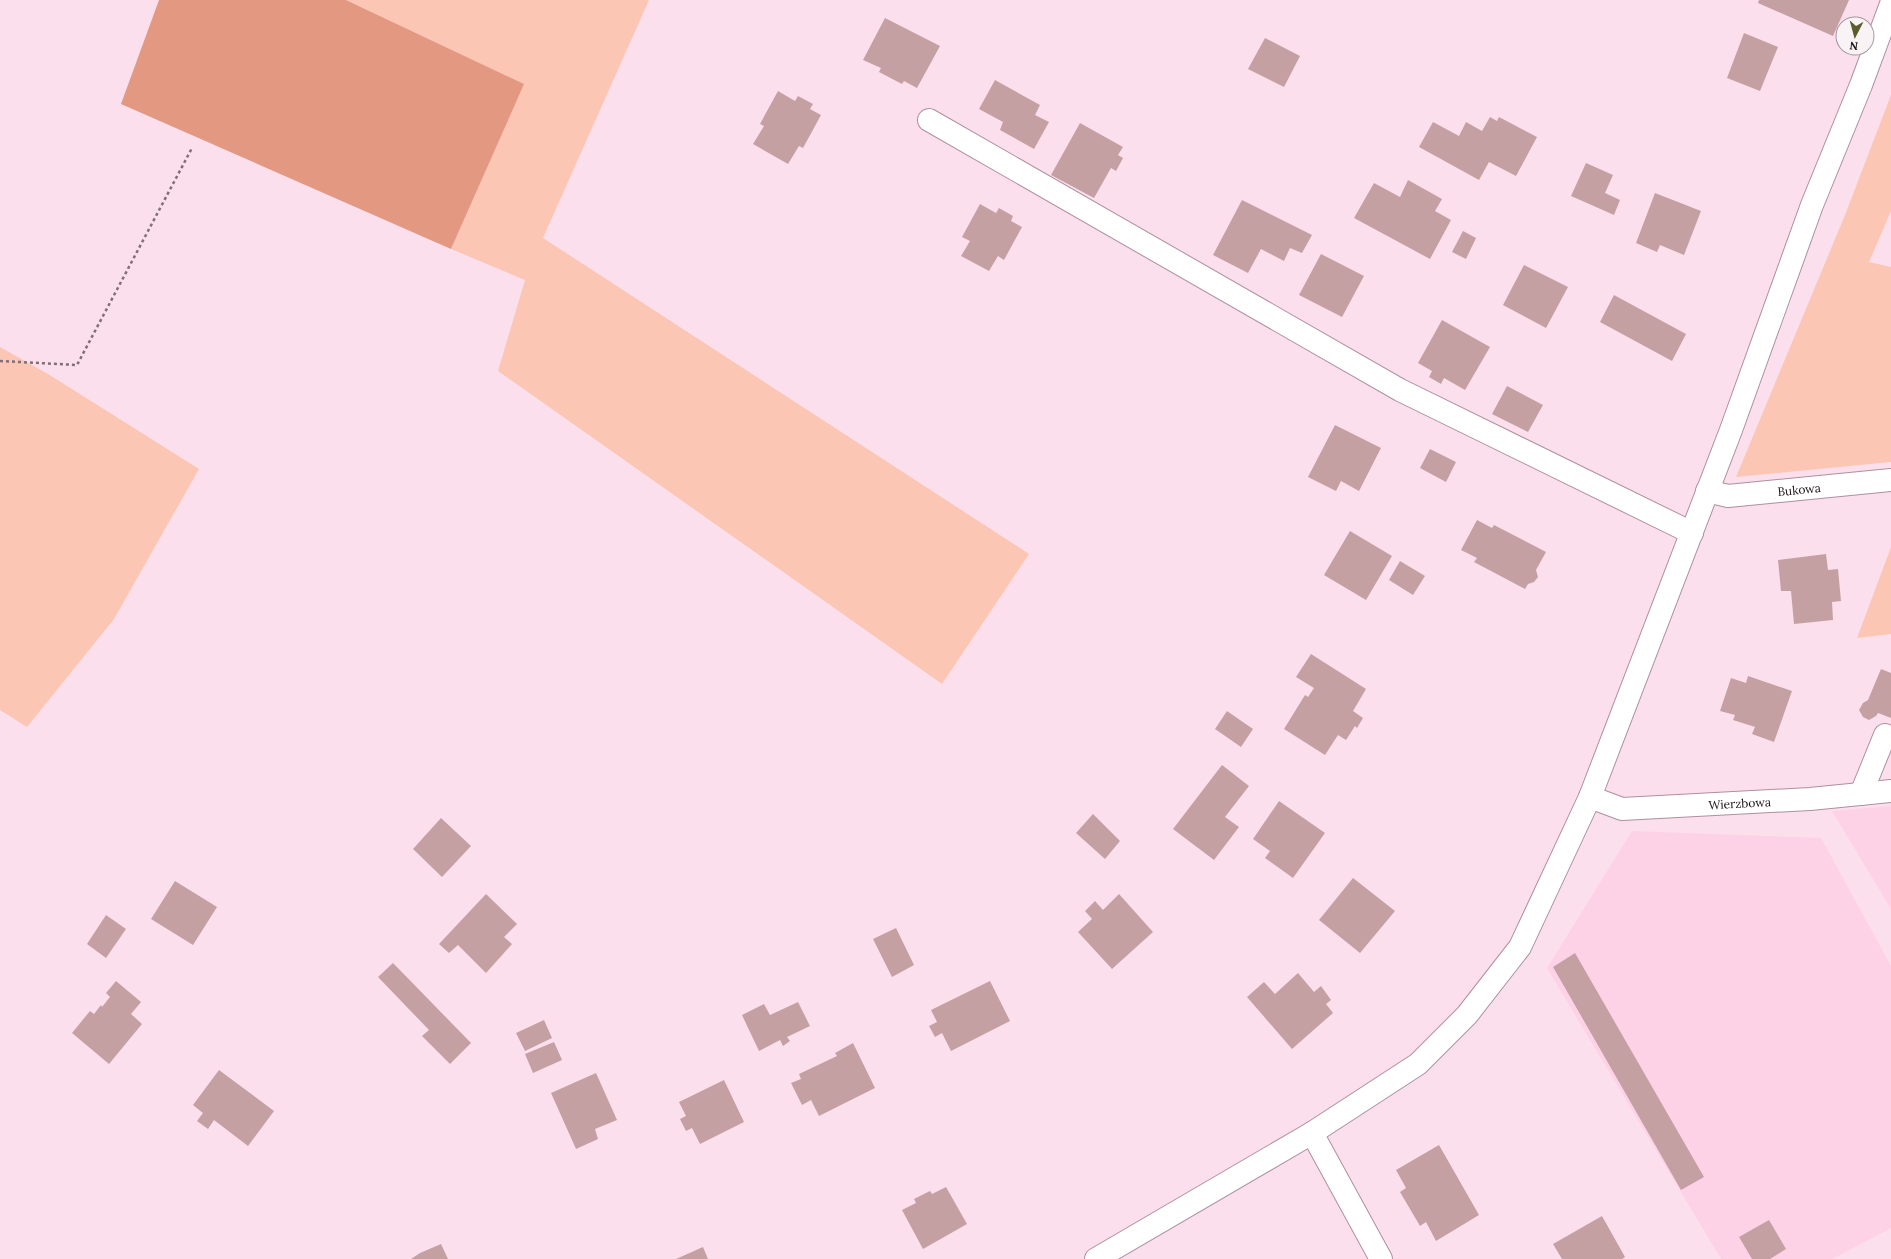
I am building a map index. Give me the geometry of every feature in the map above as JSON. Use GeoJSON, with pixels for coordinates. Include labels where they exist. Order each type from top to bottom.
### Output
{"type":"FeatureCollection","features":[{"type":"Feature","properties":{"kind":"street"},"geometry":{"type":"LineString","coordinates":[[1096,1259],[1312,1133],[1418,1064],[1467,1015],[1520,947],[1590,797],[1731,430],[1812,205],[1861,85],[1891,4]]}},
{"type":"Feature","properties":{"kind":"street"},"geometry":{"type":"LineString","coordinates":[[929,120],[1400,390],[1692,533]]}},
{"type":"Feature","properties":{"kind":"street","name":"Bukowa"},"geometry":{"type":"LineString","coordinates":[[1707,491],[1728,496],[1891,480]]}},
{"type":"Feature","properties":{"kind":"street"},"geometry":{"type":"LineString","coordinates":[[1861,794],[1885,735]]}},
{"type":"Feature","properties":{"kind":"street","name":"Wierzbowa"},"geometry":{"type":"LineString","coordinates":[[1590,797],[1622,809],[1810,799],[1891,791]]}},
{"type":"Feature","properties":{"kind":"street"},"geometry":{"type":"LineString","coordinates":[[1312,1133],[1381,1259]]}},
{"type":"Feature","properties":{"kind":"path"},"geometry":{"type":"LineString","coordinates":[[0,361],[77,365],[192,148]]}},
{"type":"Feature","properties":{"kind":"shaded area"},"geometry":{"type":"Polygon","coordinates":[[[159,0],[346,0],[524,84],[451,249],[121,104],[159,0]]]}},
{"type":"Feature","properties":{"kind":"shaded area"},"geometry":{"type":"Polygon","coordinates":[[[346,0],[649,0],[543,238],[1029,554],[942,684],[498,371],[525,280],[451,249],[523,84],[346,0]]]}},
{"type":"Feature","properties":{"kind":"shaded area"},"geometry":{"type":"Polygon","coordinates":[[[1891,95],[1891,211],[1869,262],[1891,267],[1891,462],[1736,477],[1845,215],[1891,95]]]}},
{"type":"Feature","properties":{"kind":"shaded area"},"geometry":{"type":"Polygon","coordinates":[[[0,347],[48,374],[199,469],[114,619],[27,727],[0,710],[0,347]]]}},
{"type":"Feature","properties":{"kind":"shaded area"},"geometry":{"type":"Polygon","coordinates":[[[1891,547],[1891,634],[1857,638],[1891,547]]]}},
{"type":"Feature","properties":{"kind":"shaded area"},"geometry":{"type":"Polygon","coordinates":[[[1891,806],[1891,909],[1832,811],[1891,806]]]}},
{"type":"Feature","properties":{"kind":"shaded area"},"geometry":{"type":"Polygon","coordinates":[[[1632,831],[1821,838],[1891,966],[1891,1228],[1832,1259],[1721,1259],[1547,968],[1632,831]]]}},
{"type":"Feature","properties":{"kind":"building"},"geometry":{"type":"Polygon","coordinates":[[[1759,0],[1849,0],[1842,16],[1835,16],[1835,32],[1833,36],[1758,3],[1759,0]]]}},
{"type":"Feature","properties":{"kind":"building"},"geometry":{"type":"Polygon","coordinates":[[[885,18],[940,46],[917,88],[904,81],[902,84],[879,72],[881,68],[863,60],[885,18]]]}},
{"type":"Feature","properties":{"kind":"building"},"geometry":{"type":"Polygon","coordinates":[[[1744,33],[1778,47],[1760,91],[1727,78],[1744,33]]]}},
{"type":"Feature","properties":{"kind":"building"},"geometry":{"type":"Polygon","coordinates":[[[1265,38],[1300,56],[1284,87],[1248,69],[1265,38]]]}},
{"type":"Feature","properties":{"kind":"building"},"geometry":{"type":"Polygon","coordinates":[[[995,80],[1040,105],[1035,115],[1049,122],[1034,149],[1000,130],[1003,122],[979,109],[995,80]]]}},
{"type":"Feature","properties":{"kind":"building"},"geometry":{"type":"Polygon","coordinates":[[[778,91],[795,101],[798,96],[813,104],[810,109],[821,115],[803,148],[799,146],[788,164],[753,144],[764,126],[760,124],[778,91]]]}},
{"type":"Feature","properties":{"kind":"building"},"geometry":{"type":"Polygon","coordinates":[[[1490,117],[1497,121],[1499,117],[1537,137],[1516,176],[1489,162],[1479,180],[1419,147],[1433,122],[1459,136],[1466,122],[1482,131],[1490,117]]]}},
{"type":"Feature","properties":{"kind":"building"},"geometry":{"type":"Polygon","coordinates":[[[1080,123],[1123,147],[1118,155],[1123,158],[1116,171],[1111,168],[1094,198],[1051,175],[1080,123]]]}},
{"type":"Feature","properties":{"kind":"building"},"geometry":{"type":"Polygon","coordinates":[[[1586,163],[1613,175],[1605,193],[1620,200],[1614,215],[1571,196],[1586,163]]]}},
{"type":"Feature","properties":{"kind":"building"},"geometry":{"type":"Polygon","coordinates":[[[1408,180],[1442,199],[1435,211],[1451,220],[1430,259],[1354,218],[1374,183],[1400,197],[1408,180]]]}},
{"type":"Feature","properties":{"kind":"building"},"geometry":{"type":"Polygon","coordinates":[[[1655,193],[1701,211],[1684,255],[1660,245],[1657,252],[1636,243],[1655,193]]]}},
{"type":"Feature","properties":{"kind":"building"},"geometry":{"type":"Polygon","coordinates":[[[1242,200],[1312,235],[1302,253],[1290,248],[1284,261],[1261,249],[1248,273],[1213,255],[1242,200]]]}},
{"type":"Feature","properties":{"kind":"building"},"geometry":{"type":"Polygon","coordinates":[[[980,204],[996,213],[999,208],[1013,216],[1011,221],[1022,227],[1004,260],[998,256],[989,271],[961,256],[970,241],[962,237],[980,204]]]}},
{"type":"Feature","properties":{"kind":"building"},"geometry":{"type":"Polygon","coordinates":[[[1463,231],[1476,238],[1466,259],[1452,252],[1463,231]]]}},
{"type":"Feature","properties":{"kind":"building"},"geometry":{"type":"Polygon","coordinates":[[[1321,254],[1364,276],[1342,317],[1299,295],[1321,254]]]}},
{"type":"Feature","properties":{"kind":"building"},"geometry":{"type":"Polygon","coordinates":[[[1524,265],[1568,287],[1546,328],[1503,305],[1524,265]]]}},
{"type":"Feature","properties":{"kind":"building"},"geometry":{"type":"Polygon","coordinates":[[[1614,295],[1686,334],[1672,361],[1600,322],[1614,295]]]}},
{"type":"Feature","properties":{"kind":"building"},"geometry":{"type":"Polygon","coordinates":[[[1442,320],[1490,347],[1465,390],[1444,378],[1441,384],[1429,377],[1432,371],[1418,363],[1442,320]]]}},
{"type":"Feature","properties":{"kind":"building"},"geometry":{"type":"Polygon","coordinates":[[[1507,386],[1543,405],[1528,432],[1492,414],[1507,386]]]}},
{"type":"Feature","properties":{"kind":"building"},"geometry":{"type":"Polygon","coordinates":[[[1335,425],[1381,448],[1359,491],[1341,481],[1336,491],[1308,477],[1335,425]]]}},
{"type":"Feature","properties":{"kind":"building"},"geometry":{"type":"Polygon","coordinates":[[[1430,449],[1456,462],[1446,482],[1420,468],[1430,449]]]}},
{"type":"Feature","properties":{"kind":"building"},"geometry":{"type":"Polygon","coordinates":[[[1477,520],[1492,528],[1494,525],[1546,552],[1536,570],[1538,577],[1534,582],[1528,584],[1525,589],[1474,562],[1477,558],[1461,550],[1477,520]]]}},
{"type":"Feature","properties":{"kind":"building"},"geometry":{"type":"Polygon","coordinates":[[[1350,531],[1392,556],[1366,600],[1324,575],[1350,531]]]}},
{"type":"Feature","properties":{"kind":"building"},"geometry":{"type":"Polygon","coordinates":[[[1826,554],[1828,570],[1838,569],[1841,601],[1832,602],[1833,620],[1794,624],[1791,591],[1781,591],[1778,560],[1826,554]]]}},
{"type":"Feature","properties":{"kind":"building"},"geometry":{"type":"Polygon","coordinates":[[[1400,561],[1425,576],[1413,595],[1389,580],[1400,561]]]}},
{"type":"Feature","properties":{"kind":"building"},"geometry":{"type":"Polygon","coordinates":[[[1311,654],[1366,689],[1353,711],[1363,718],[1357,728],[1355,726],[1346,740],[1338,735],[1325,755],[1284,729],[1305,695],[1308,697],[1314,688],[1296,677],[1311,654]]]}},
{"type":"Feature","properties":{"kind":"building"},"geometry":{"type":"Polygon","coordinates":[[[1881,669],[1891,673],[1891,718],[1878,713],[1869,720],[1863,717],[1859,710],[1863,703],[1868,700],[1881,669]]]}},
{"type":"Feature","properties":{"kind":"building"},"geometry":{"type":"Polygon","coordinates":[[[1748,676],[1792,691],[1774,742],[1752,734],[1755,727],[1733,720],[1735,715],[1720,711],[1731,678],[1746,683],[1748,676]]]}},
{"type":"Feature","properties":{"kind":"building"},"geometry":{"type":"Polygon","coordinates":[[[1227,711],[1253,729],[1241,747],[1215,729],[1227,711]]]}},
{"type":"Feature","properties":{"kind":"building"},"geometry":{"type":"Polygon","coordinates":[[[1222,765],[1249,786],[1225,817],[1239,827],[1214,860],[1173,829],[1222,765]]]}},
{"type":"Feature","properties":{"kind":"building"},"geometry":{"type":"Polygon","coordinates":[[[1279,801],[1325,833],[1293,878],[1265,858],[1270,851],[1253,839],[1279,801]]]}},
{"type":"Feature","properties":{"kind":"building"},"geometry":{"type":"Polygon","coordinates":[[[1093,814],[1120,841],[1105,859],[1076,833],[1093,814]]]}},
{"type":"Feature","properties":{"kind":"building"},"geometry":{"type":"Polygon","coordinates":[[[441,818],[471,846],[442,877],[413,849],[441,818]]]}},
{"type":"Feature","properties":{"kind":"building"},"geometry":{"type":"Polygon","coordinates":[[[1353,878],[1395,911],[1360,953],[1319,920],[1353,878]]]}},
{"type":"Feature","properties":{"kind":"building"},"geometry":{"type":"Polygon","coordinates":[[[175,881],[217,907],[193,945],[151,919],[175,881]]]}},
{"type":"Feature","properties":{"kind":"building"},"geometry":{"type":"Polygon","coordinates":[[[486,894],[517,924],[504,937],[512,944],[486,973],[458,945],[449,953],[439,944],[486,894]]]}},
{"type":"Feature","properties":{"kind":"building"},"geometry":{"type":"Polygon","coordinates":[[[1119,894],[1153,932],[1112,969],[1078,932],[1092,919],[1085,911],[1095,901],[1103,910],[1119,894]]]}},
{"type":"Feature","properties":{"kind":"building"},"geometry":{"type":"Polygon","coordinates":[[[106,915],[126,929],[106,958],[87,944],[106,915]]]}},
{"type":"Feature","properties":{"kind":"building"},"geometry":{"type":"Polygon","coordinates":[[[896,928],[914,965],[892,977],[873,939],[896,928]]]}},
{"type":"Feature","properties":{"kind":"building"},"geometry":{"type":"Polygon","coordinates":[[[1575,953],[1704,1177],[1681,1190],[1553,967],[1575,953]]]}},
{"type":"Feature","properties":{"kind":"building"},"geometry":{"type":"Polygon","coordinates":[[[393,963],[471,1043],[450,1064],[422,1036],[429,1030],[378,977],[393,963]]]}},
{"type":"Feature","properties":{"kind":"building"},"geometry":{"type":"Polygon","coordinates":[[[1298,973],[1314,992],[1321,986],[1331,1000],[1326,1004],[1333,1013],[1292,1049],[1247,997],[1264,982],[1275,994],[1298,973]]]}},
{"type":"Feature","properties":{"kind":"building"},"geometry":{"type":"Polygon","coordinates":[[[116,981],[141,1002],[131,1014],[142,1024],[109,1064],[72,1033],[90,1011],[94,1014],[101,1005],[102,1007],[110,997],[106,993],[116,981]]]}},
{"type":"Feature","properties":{"kind":"building"},"geometry":{"type":"Polygon","coordinates":[[[990,981],[1010,1021],[951,1051],[942,1033],[935,1037],[929,1026],[937,1022],[931,1010],[990,981]]]}},
{"type":"Feature","properties":{"kind":"building"},"geometry":{"type":"Polygon","coordinates":[[[798,1002],[810,1026],[787,1037],[790,1041],[783,1046],[780,1040],[759,1051],[742,1015],[764,1004],[770,1015],[798,1002]]]}},
{"type":"Feature","properties":{"kind":"building"},"geometry":{"type":"Polygon","coordinates":[[[544,1020],[552,1038],[525,1051],[516,1033],[544,1020]]]}},
{"type":"Feature","properties":{"kind":"building"},"geometry":{"type":"Polygon","coordinates":[[[554,1042],[562,1060],[533,1073],[525,1054],[554,1042]]]}},
{"type":"Feature","properties":{"kind":"building"},"geometry":{"type":"Polygon","coordinates":[[[853,1043],[875,1088],[819,1116],[811,1100],[802,1105],[791,1083],[801,1079],[799,1074],[837,1056],[835,1053],[853,1043]]]}},
{"type":"Feature","properties":{"kind":"building"},"geometry":{"type":"Polygon","coordinates":[[[219,1070],[274,1111],[248,1146],[214,1120],[208,1129],[197,1121],[203,1113],[193,1105],[219,1070]]]}},
{"type":"Feature","properties":{"kind":"building"},"geometry":{"type":"Polygon","coordinates":[[[596,1073],[617,1120],[595,1129],[598,1139],[576,1149],[551,1093],[596,1073]]]}},
{"type":"Feature","properties":{"kind":"building"},"geometry":{"type":"Polygon","coordinates":[[[724,1080],[744,1122],[700,1144],[692,1128],[686,1131],[680,1119],[686,1116],[679,1102],[724,1080]]]}},
{"type":"Feature","properties":{"kind":"building"},"geometry":{"type":"Polygon","coordinates":[[[1439,1145],[1479,1215],[1436,1241],[1426,1222],[1420,1226],[1400,1192],[1406,1188],[1396,1170],[1439,1145]]]}},
{"type":"Feature","properties":{"kind":"building"},"geometry":{"type":"Polygon","coordinates":[[[946,1187],[967,1224],[923,1249],[902,1210],[916,1203],[914,1199],[930,1191],[932,1194],[946,1187]]]}},
{"type":"Feature","properties":{"kind":"building"},"geometry":{"type":"Polygon","coordinates":[[[1602,1216],[1625,1257],[1622,1259],[1562,1259],[1553,1244],[1602,1216]]]}},
{"type":"Feature","properties":{"kind":"building"},"geometry":{"type":"Polygon","coordinates":[[[1769,1220],[1786,1249],[1770,1259],[1752,1259],[1739,1237],[1769,1220]]]}},
{"type":"Feature","properties":{"kind":"building"},"geometry":{"type":"Polygon","coordinates":[[[441,1244],[448,1259],[411,1259],[420,1253],[441,1244]]]}},
{"type":"Feature","properties":{"kind":"building"},"geometry":{"type":"Polygon","coordinates":[[[703,1247],[708,1259],[676,1259],[703,1247]]]}}]}
